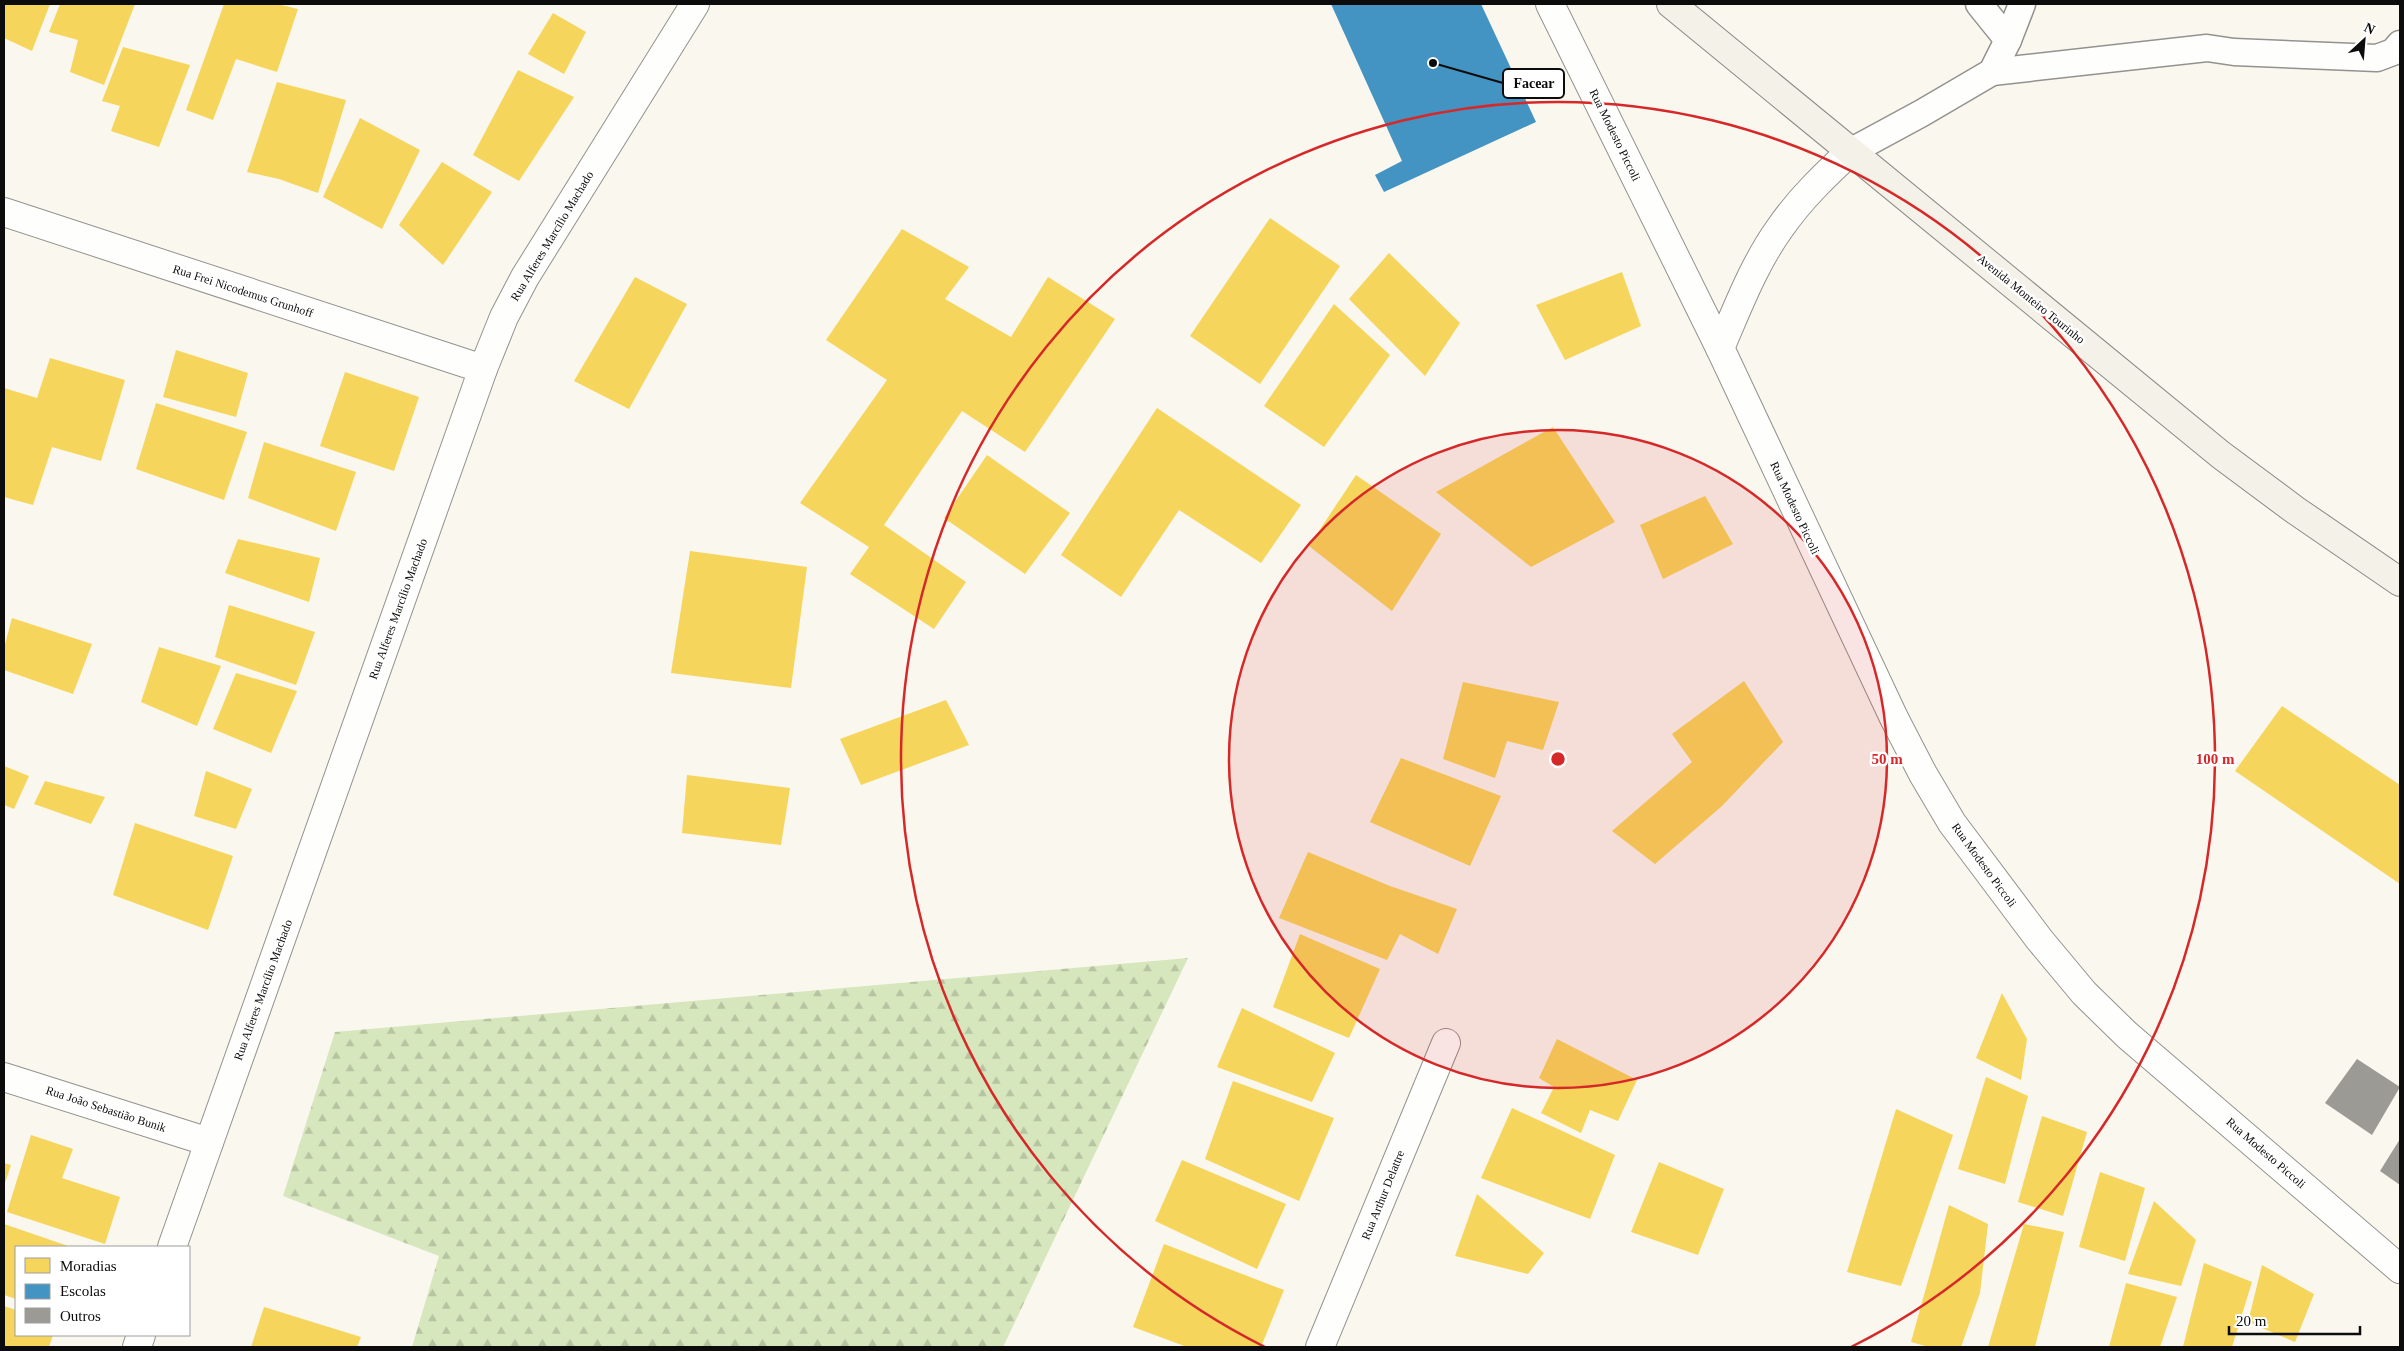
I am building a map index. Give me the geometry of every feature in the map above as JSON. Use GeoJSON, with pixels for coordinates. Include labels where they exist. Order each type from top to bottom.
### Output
{"type":"FeatureCollection","features":[{"type":"Feature","properties":{"kind":"main road","name":"Avenida Monteiro Tourinho"},"geometry":{"type":"LineString","coordinates":[[1671,4],[2221,455],[2295,510],[2400,582]]}},
{"type":"Feature","properties":{"kind":"street","name":"Rua Alferes Marcílio Machado"},"geometry":{"type":"LineString","coordinates":[[172,1246],[483,369],[504,317],[525,277],[695,4]]}},
{"type":"Feature","properties":{"kind":"street","name":"Rua Modesto Piccoli"},"geometry":{"type":"LineString","coordinates":[[1550,4],[1720,348],[1894,718],[1923,774],[1952,823],[2038,940],[2084,993],[2120,1028],[2400,1269]]}},
{"type":"Feature","properties":{"kind":"street"},"geometry":{"type":"LineString","coordinates":[[1720,348],[1750,280],[1779,228],[1814,186],[1850,152]]}},
{"type":"Feature","properties":{"kind":"street","name":"Rua Frei Nicodemus Grunhoff"},"geometry":{"type":"LineString","coordinates":[[4,212],[483,369]]}},
{"type":"Feature","properties":{"kind":"street","name":"Rua Arthur Delattre"},"geometry":{"type":"LineString","coordinates":[[1320,1347],[1446,1043]]}},
{"type":"Feature","properties":{"kind":"street","name":"Rua João Sebastião Bunik"},"geometry":{"type":"LineString","coordinates":[[4,1077],[209,1142]]}},
{"type":"Feature","properties":{"kind":"lane"},"geometry":{"type":"LineString","coordinates":[[1979,4],[2008,40]]}},
{"type":"Feature","properties":{"kind":"lane"},"geometry":{"type":"LineString","coordinates":[[1992,72],[2008,40],[2022,4]]}},
{"type":"Feature","properties":{"kind":"lane"},"geometry":{"type":"LineString","coordinates":[[1850,152],[1992,72],[2207,48],[2234,52],[2377,58],[2393,52],[2400,44]]}},
{"type":"Feature","properties":{"kind":"green space"},"geometry":{"type":"Polygon","coordinates":[[[1188,958],[1003,1347],[412,1347],[439,1256],[283,1196],[335,1032],[1188,958]]]}},
{"type":"Feature","properties":{"kind":"building: Moradias"},"geometry":{"type":"Polygon","coordinates":[[[4,4],[50,4],[32,51],[4,38],[4,4]]]}},
{"type":"Feature","properties":{"kind":"building: Moradias"},"geometry":{"type":"Polygon","coordinates":[[[60,4],[135,4],[104,85],[70,72],[78,40],[49,32],[60,4]]]}},
{"type":"Feature","properties":{"kind":"building: Moradias"},"geometry":{"type":"Polygon","coordinates":[[[224,4],[277,4],[298,9],[277,72],[236,59],[213,120],[186,110],[224,4]]]}},
{"type":"Feature","properties":{"kind":"building: Moradias"},"geometry":{"type":"Polygon","coordinates":[[[553,13],[586,32],[564,74],[528,54],[553,13]]]}},
{"type":"Feature","properties":{"kind":"building: Moradias"},"geometry":{"type":"Polygon","coordinates":[[[123,47],[190,65],[159,147],[111,131],[120,106],[102,101],[123,47]]]}},
{"type":"Feature","properties":{"kind":"building: Moradias"},"geometry":{"type":"Polygon","coordinates":[[[518,70],[574,97],[519,181],[473,155],[518,70]]]}},
{"type":"Feature","properties":{"kind":"building: Moradias"},"geometry":{"type":"Polygon","coordinates":[[[277,82],[346,100],[318,193],[279,179],[247,172],[277,82]]]}},
{"type":"Feature","properties":{"kind":"building: Moradias"},"geometry":{"type":"Polygon","coordinates":[[[360,118],[420,150],[382,229],[323,197],[360,118]]]}},
{"type":"Feature","properties":{"kind":"building: Moradias"},"geometry":{"type":"Polygon","coordinates":[[[442,162],[492,192],[443,265],[399,225],[442,162]]]}},
{"type":"Feature","properties":{"kind":"building: Moradias"},"geometry":{"type":"Polygon","coordinates":[[[1270,218],[1340,266],[1260,384],[1190,336],[1270,218]]]}},
{"type":"Feature","properties":{"kind":"building: Moradias"},"geometry":{"type":"Polygon","coordinates":[[[902,229],[969,267],[945,299],[1011,337],[1048,277],[1115,319],[1025,452],[962,411],[884,525],[966,582],[934,629],[850,574],[869,547],[800,503],[887,380],[826,340],[902,229]]]}},
{"type":"Feature","properties":{"kind":"building: Moradias"},"geometry":{"type":"Polygon","coordinates":[[[1389,253],[1460,323],[1425,376],[1349,299],[1389,253]]]}},
{"type":"Feature","properties":{"kind":"building: Moradias"},"geometry":{"type":"Polygon","coordinates":[[[1622,272],[1641,326],[1565,360],[1536,305],[1622,272]]]}},
{"type":"Feature","properties":{"kind":"building: Moradias"},"geometry":{"type":"Polygon","coordinates":[[[635,277],[687,304],[629,409],[574,381],[635,277]]]}},
{"type":"Feature","properties":{"kind":"building: Moradias"},"geometry":{"type":"Polygon","coordinates":[[[1334,304],[1390,355],[1324,447],[1264,406],[1334,304]]]}},
{"type":"Feature","properties":{"kind":"building: Moradias"},"geometry":{"type":"Polygon","coordinates":[[[176,350],[248,373],[236,417],[163,397],[176,350]]]}},
{"type":"Feature","properties":{"kind":"building: Moradias"},"geometry":{"type":"Polygon","coordinates":[[[50,358],[125,380],[101,461],[52,447],[33,505],[4,497],[4,388],[37,398],[50,358]]]}},
{"type":"Feature","properties":{"kind":"building: Moradias"},"geometry":{"type":"Polygon","coordinates":[[[345,372],[419,397],[394,471],[320,446],[345,372]]]}},
{"type":"Feature","properties":{"kind":"building: Moradias"},"geometry":{"type":"Polygon","coordinates":[[[156,403],[247,432],[224,500],[136,469],[156,403]]]}},
{"type":"Feature","properties":{"kind":"building: Moradias"},"geometry":{"type":"Polygon","coordinates":[[[1157,408],[1301,505],[1261,563],[1179,510],[1121,597],[1061,555],[1157,408]]]}},
{"type":"Feature","properties":{"kind":"building: Moradias"},"geometry":{"type":"Polygon","coordinates":[[[1553,427],[1615,522],[1531,567],[1436,492],[1553,427]]]}},
{"type":"Feature","properties":{"kind":"building: Moradias"},"geometry":{"type":"Polygon","coordinates":[[[264,442],[356,472],[336,531],[248,498],[264,442]]]}},
{"type":"Feature","properties":{"kind":"building: Moradias"},"geometry":{"type":"Polygon","coordinates":[[[987,455],[1070,513],[1025,574],[944,518],[987,455]]]}},
{"type":"Feature","properties":{"kind":"building: Moradias"},"geometry":{"type":"Polygon","coordinates":[[[1356,475],[1441,534],[1392,611],[1309,546],[1356,475]]]}},
{"type":"Feature","properties":{"kind":"building: Moradias"},"geometry":{"type":"Polygon","coordinates":[[[1705,496],[1733,544],[1663,579],[1640,525],[1705,496]]]}},
{"type":"Feature","properties":{"kind":"building: Moradias"},"geometry":{"type":"Polygon","coordinates":[[[238,539],[320,558],[309,602],[225,573],[238,539]]]}},
{"type":"Feature","properties":{"kind":"building: Moradias"},"geometry":{"type":"Polygon","coordinates":[[[690,551],[807,567],[791,688],[671,673],[690,551]]]}},
{"type":"Feature","properties":{"kind":"building: Moradias"},"geometry":{"type":"Polygon","coordinates":[[[229,605],[315,632],[296,685],[215,657],[229,605]]]}},
{"type":"Feature","properties":{"kind":"building: Moradias"},"geometry":{"type":"Polygon","coordinates":[[[12,618],[92,644],[73,694],[4,670],[4,648],[12,618]]]}},
{"type":"Feature","properties":{"kind":"building: Moradias"},"geometry":{"type":"Polygon","coordinates":[[[159,647],[221,666],[197,726],[141,702],[159,647]]]}},
{"type":"Feature","properties":{"kind":"building: Moradias"},"geometry":{"type":"Polygon","coordinates":[[[236,673],[297,691],[271,753],[213,729],[236,673]]]}},
{"type":"Feature","properties":{"kind":"building: Moradias"},"geometry":{"type":"Polygon","coordinates":[[[1744,681],[1783,742],[1722,806],[1655,864],[1612,831],[1692,762],[1672,734],[1744,681]]]}},
{"type":"Feature","properties":{"kind":"building: Moradias"},"geometry":{"type":"Polygon","coordinates":[[[1463,682],[1559,702],[1543,750],[1507,741],[1495,778],[1443,759],[1463,682]]]}},
{"type":"Feature","properties":{"kind":"building: Moradias"},"geometry":{"type":"Polygon","coordinates":[[[946,700],[969,745],[861,785],[840,739],[946,700]]]}},
{"type":"Feature","properties":{"kind":"building: Moradias"},"geometry":{"type":"Polygon","coordinates":[[[2282,706],[2400,785],[2400,884],[2235,771],[2282,706]]]}},
{"type":"Feature","properties":{"kind":"building: Moradias"},"geometry":{"type":"Polygon","coordinates":[[[1401,758],[1501,796],[1470,866],[1370,822],[1401,758]]]}},
{"type":"Feature","properties":{"kind":"building: Moradias"},"geometry":{"type":"Polygon","coordinates":[[[4,766],[29,776],[14,809],[4,805],[4,766]]]}},
{"type":"Feature","properties":{"kind":"building: Moradias"},"geometry":{"type":"Polygon","coordinates":[[[206,771],[252,789],[236,829],[194,816],[206,771]]]}},
{"type":"Feature","properties":{"kind":"building: Moradias"},"geometry":{"type":"Polygon","coordinates":[[[687,775],[790,788],[781,845],[682,833],[687,775]]]}},
{"type":"Feature","properties":{"kind":"building: Moradias"},"geometry":{"type":"Polygon","coordinates":[[[45,781],[105,797],[91,824],[34,804],[45,781]]]}},
{"type":"Feature","properties":{"kind":"building: Moradias"},"geometry":{"type":"Polygon","coordinates":[[[135,823],[233,856],[208,930],[113,895],[135,823]]]}},
{"type":"Feature","properties":{"kind":"building: Moradias"},"geometry":{"type":"Polygon","coordinates":[[[1308,852],[1390,886],[1457,909],[1438,954],[1400,934],[1387,960],[1279,918],[1308,852]]]}},
{"type":"Feature","properties":{"kind":"building: Moradias"},"geometry":{"type":"Polygon","coordinates":[[[1300,934],[1380,969],[1349,1038],[1273,1007],[1300,934]]]}},
{"type":"Feature","properties":{"kind":"building: Moradias"},"geometry":{"type":"Polygon","coordinates":[[[2002,993],[2027,1039],[2021,1080],[1976,1058],[2002,993]]]}},
{"type":"Feature","properties":{"kind":"building: Moradias"},"geometry":{"type":"Polygon","coordinates":[[[1242,1008],[1335,1053],[1312,1102],[1217,1067],[1242,1008]]]}},
{"type":"Feature","properties":{"kind":"building: Moradias"},"geometry":{"type":"Polygon","coordinates":[[[1557,1039],[1637,1080],[1618,1121],[1590,1110],[1581,1133],[1541,1113],[1554,1087],[1539,1078],[1557,1039]]]}},
{"type":"Feature","properties":{"kind":"building: Moradias"},"geometry":{"type":"Polygon","coordinates":[[[1986,1077],[2028,1096],[2005,1184],[1958,1169],[1986,1077]]]}},
{"type":"Feature","properties":{"kind":"building: Moradias"},"geometry":{"type":"Polygon","coordinates":[[[1233,1081],[1334,1118],[1299,1201],[1205,1159],[1233,1081]]]}},
{"type":"Feature","properties":{"kind":"building: Moradias"},"geometry":{"type":"Polygon","coordinates":[[[1512,1108],[1615,1155],[1590,1219],[1481,1178],[1512,1108]]]}},
{"type":"Feature","properties":{"kind":"building: Moradias"},"geometry":{"type":"Polygon","coordinates":[[[1896,1109],[1953,1135],[1901,1286],[1847,1272],[1896,1109]]]}},
{"type":"Feature","properties":{"kind":"building: Moradias"},"geometry":{"type":"Polygon","coordinates":[[[2042,1116],[2087,1132],[2063,1216],[2018,1202],[2042,1116]]]}},
{"type":"Feature","properties":{"kind":"building: Moradias"},"geometry":{"type":"Polygon","coordinates":[[[31,1135],[73,1149],[62,1178],[120,1197],[105,1244],[7,1212],[31,1135]]]}},
{"type":"Feature","properties":{"kind":"building: Moradias"},"geometry":{"type":"Polygon","coordinates":[[[1182,1160],[1286,1204],[1257,1269],[1155,1221],[1182,1160]]]}},
{"type":"Feature","properties":{"kind":"building: Moradias"},"geometry":{"type":"Polygon","coordinates":[[[1659,1162],[1724,1189],[1698,1255],[1631,1232],[1659,1162]]]}},
{"type":"Feature","properties":{"kind":"building: Moradias"},"geometry":{"type":"Polygon","coordinates":[[[4,1163],[11,1165],[4,1186],[4,1163]]]}},
{"type":"Feature","properties":{"kind":"building: Moradias"},"geometry":{"type":"Polygon","coordinates":[[[2100,1172],[2145,1188],[2125,1261],[2079,1247],[2100,1172]]]}},
{"type":"Feature","properties":{"kind":"building: Moradias"},"geometry":{"type":"Polygon","coordinates":[[[1477,1194],[1544,1253],[1528,1274],[1455,1256],[1477,1194]]]}},
{"type":"Feature","properties":{"kind":"building: Moradias"},"geometry":{"type":"Polygon","coordinates":[[[2154,1201],[2196,1240],[2181,1286],[2128,1274],[2154,1201]]]}},
{"type":"Feature","properties":{"kind":"building: Moradias"},"geometry":{"type":"Polygon","coordinates":[[[1949,1205],[1988,1224],[1980,1293],[1961,1347],[1929,1347],[1911,1342],[1949,1205]]]}},
{"type":"Feature","properties":{"kind":"building: Moradias"},"geometry":{"type":"Polygon","coordinates":[[[4,1224],[68,1246],[15,1246],[15,1299],[4,1295],[4,1224]]]}},
{"type":"Feature","properties":{"kind":"building: Moradias"},"geometry":{"type":"Polygon","coordinates":[[[2024,1224],[2064,1232],[2035,1347],[1988,1347],[2024,1224]]]}},
{"type":"Feature","properties":{"kind":"building: Moradias"},"geometry":{"type":"Polygon","coordinates":[[[1164,1244],[1284,1290],[1261,1347],[1187,1347],[1133,1327],[1164,1244]]]}},
{"type":"Feature","properties":{"kind":"building: Moradias"},"geometry":{"type":"Polygon","coordinates":[[[2204,1263],[2252,1282],[2232,1347],[2183,1347],[2204,1263]]]}},
{"type":"Feature","properties":{"kind":"building: Moradias"},"geometry":{"type":"Polygon","coordinates":[[[2262,1265],[2314,1294],[2295,1342],[2248,1322],[2262,1265]]]}},
{"type":"Feature","properties":{"kind":"building: Moradias"},"geometry":{"type":"Polygon","coordinates":[[[2126,1283],[2177,1297],[2160,1347],[2109,1347],[2126,1283]]]}},
{"type":"Feature","properties":{"kind":"building: Moradias"},"geometry":{"type":"Polygon","coordinates":[[[4,1306],[15,1310],[15,1336],[53,1336],[49,1347],[4,1347],[4,1306]]]}},
{"type":"Feature","properties":{"kind":"building: Moradias"},"geometry":{"type":"Polygon","coordinates":[[[264,1307],[361,1337],[357,1347],[251,1347],[264,1307]]]}},
{"type":"Feature","properties":{"kind":"building: Escolas"},"geometry":{"type":"Polygon","coordinates":[[[1331,4],[1481,4],[1536,122],[1384,192],[1375,175],[1402,161],[1331,4]]]}},
{"type":"Feature","properties":{"kind":"building: Outros"},"geometry":{"type":"Polygon","coordinates":[[[2357,1059],[2400,1087],[2372,1135],[2325,1103],[2357,1059]]]}},
{"type":"Feature","properties":{"kind":"building: Outros"},"geometry":{"type":"Polygon","coordinates":[[[2400,1139],[2400,1185],[2380,1171],[2400,1139]]]}},
{"type":"Feature","properties":{"kind":"place","name":"Facear"},"geometry":{"type":"Point","coordinates":[1433,63]}}]}
